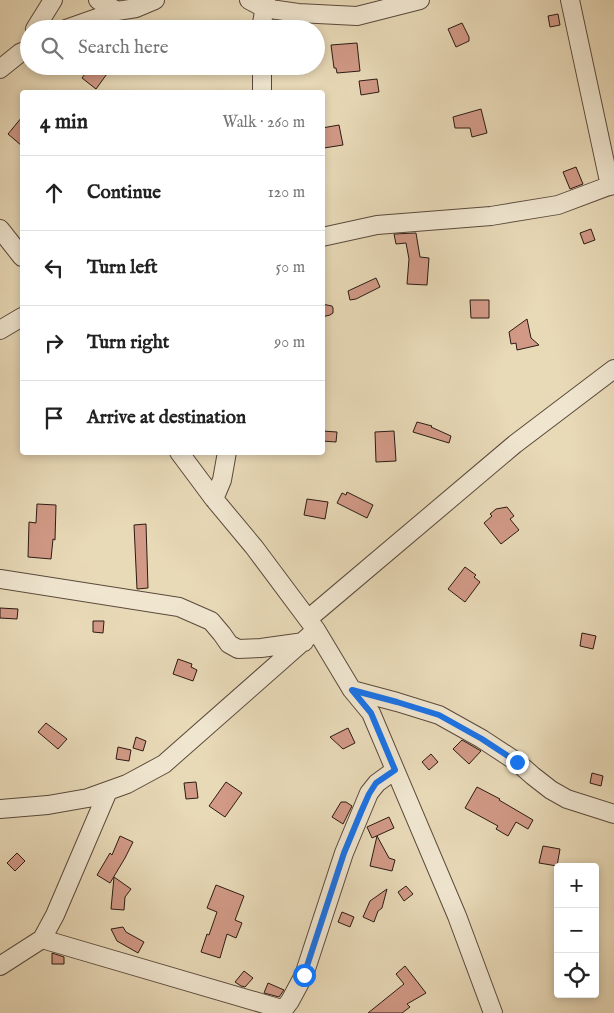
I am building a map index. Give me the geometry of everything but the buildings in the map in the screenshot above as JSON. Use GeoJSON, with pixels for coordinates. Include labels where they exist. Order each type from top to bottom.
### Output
{"type":"FeatureCollection","features":[{"type":"Feature","properties":{"kind":"street"},"geometry":{"type":"LineString","coordinates":[[41,20],[53,0]]}},
{"type":"Feature","properties":{"kind":"street"},"geometry":{"type":"LineString","coordinates":[[98,0],[117,11]]}},
{"type":"Feature","properties":{"kind":"street"},"geometry":{"type":"LineString","coordinates":[[92,20],[117,11],[136,8],[156,0]]}},
{"type":"Feature","properties":{"kind":"street"},"geometry":{"type":"LineString","coordinates":[[249,0],[298,13],[357,16],[420,0]]}},
{"type":"Feature","properties":{"kind":"street"},"geometry":{"type":"LineString","coordinates":[[325,236],[377,226],[491,216],[558,205],[612,185],[570,0]]}},
{"type":"Feature","properties":{"kind":"street"},"geometry":{"type":"LineString","coordinates":[[262,20],[265,4]]}},
{"type":"Feature","properties":{"kind":"street"},"geometry":{"type":"LineString","coordinates":[[0,69],[20,52]]}},
{"type":"Feature","properties":{"kind":"street"},"geometry":{"type":"LineString","coordinates":[[262,75],[262,90]]}},
{"type":"Feature","properties":{"kind":"street"},"geometry":{"type":"LineString","coordinates":[[0,229],[20,254]]}},
{"type":"Feature","properties":{"kind":"street"},"geometry":{"type":"LineString","coordinates":[[0,330],[20,318]]}},
{"type":"Feature","properties":{"kind":"street"},"geometry":{"type":"LineString","coordinates":[[0,809],[48,805],[88,798],[127,784],[164,764],[515,444],[614,369]]}},
{"type":"Feature","properties":{"kind":"street"},"geometry":{"type":"LineString","coordinates":[[181,455],[214,499],[254,547],[309,631],[371,713],[457,916],[492,1013]]}},
{"type":"Feature","properties":{"kind":"street"},"geometry":{"type":"LineString","coordinates":[[214,499],[222,480],[227,455]]}},
{"type":"Feature","properties":{"kind":"street"},"geometry":{"type":"LineString","coordinates":[[0,579],[180,607],[211,620],[228,644],[238,649],[261,648],[309,631]]}},
{"type":"Feature","properties":{"kind":"street"},"geometry":{"type":"LineString","coordinates":[[352,690],[439,715],[482,739],[517,762],[551,790],[567,799],[614,814]]}},
{"type":"Feature","properties":{"kind":"street"},"geometry":{"type":"LineString","coordinates":[[42,939],[284,1009],[304,975],[344,853],[369,794],[376,783],[395,770]]}},
{"type":"Feature","properties":{"kind":"street"},"geometry":{"type":"LineString","coordinates":[[0,966],[42,939],[55,915],[108,791]]}},
{"type":"Feature","properties":{"kind":"route"},"geometry":{"type":"LineString","coordinates":[[304,975],[344,853],[361,812],[376,783],[395,770],[371,713],[352,690],[439,715],[482,739],[517,762]]}}]}
